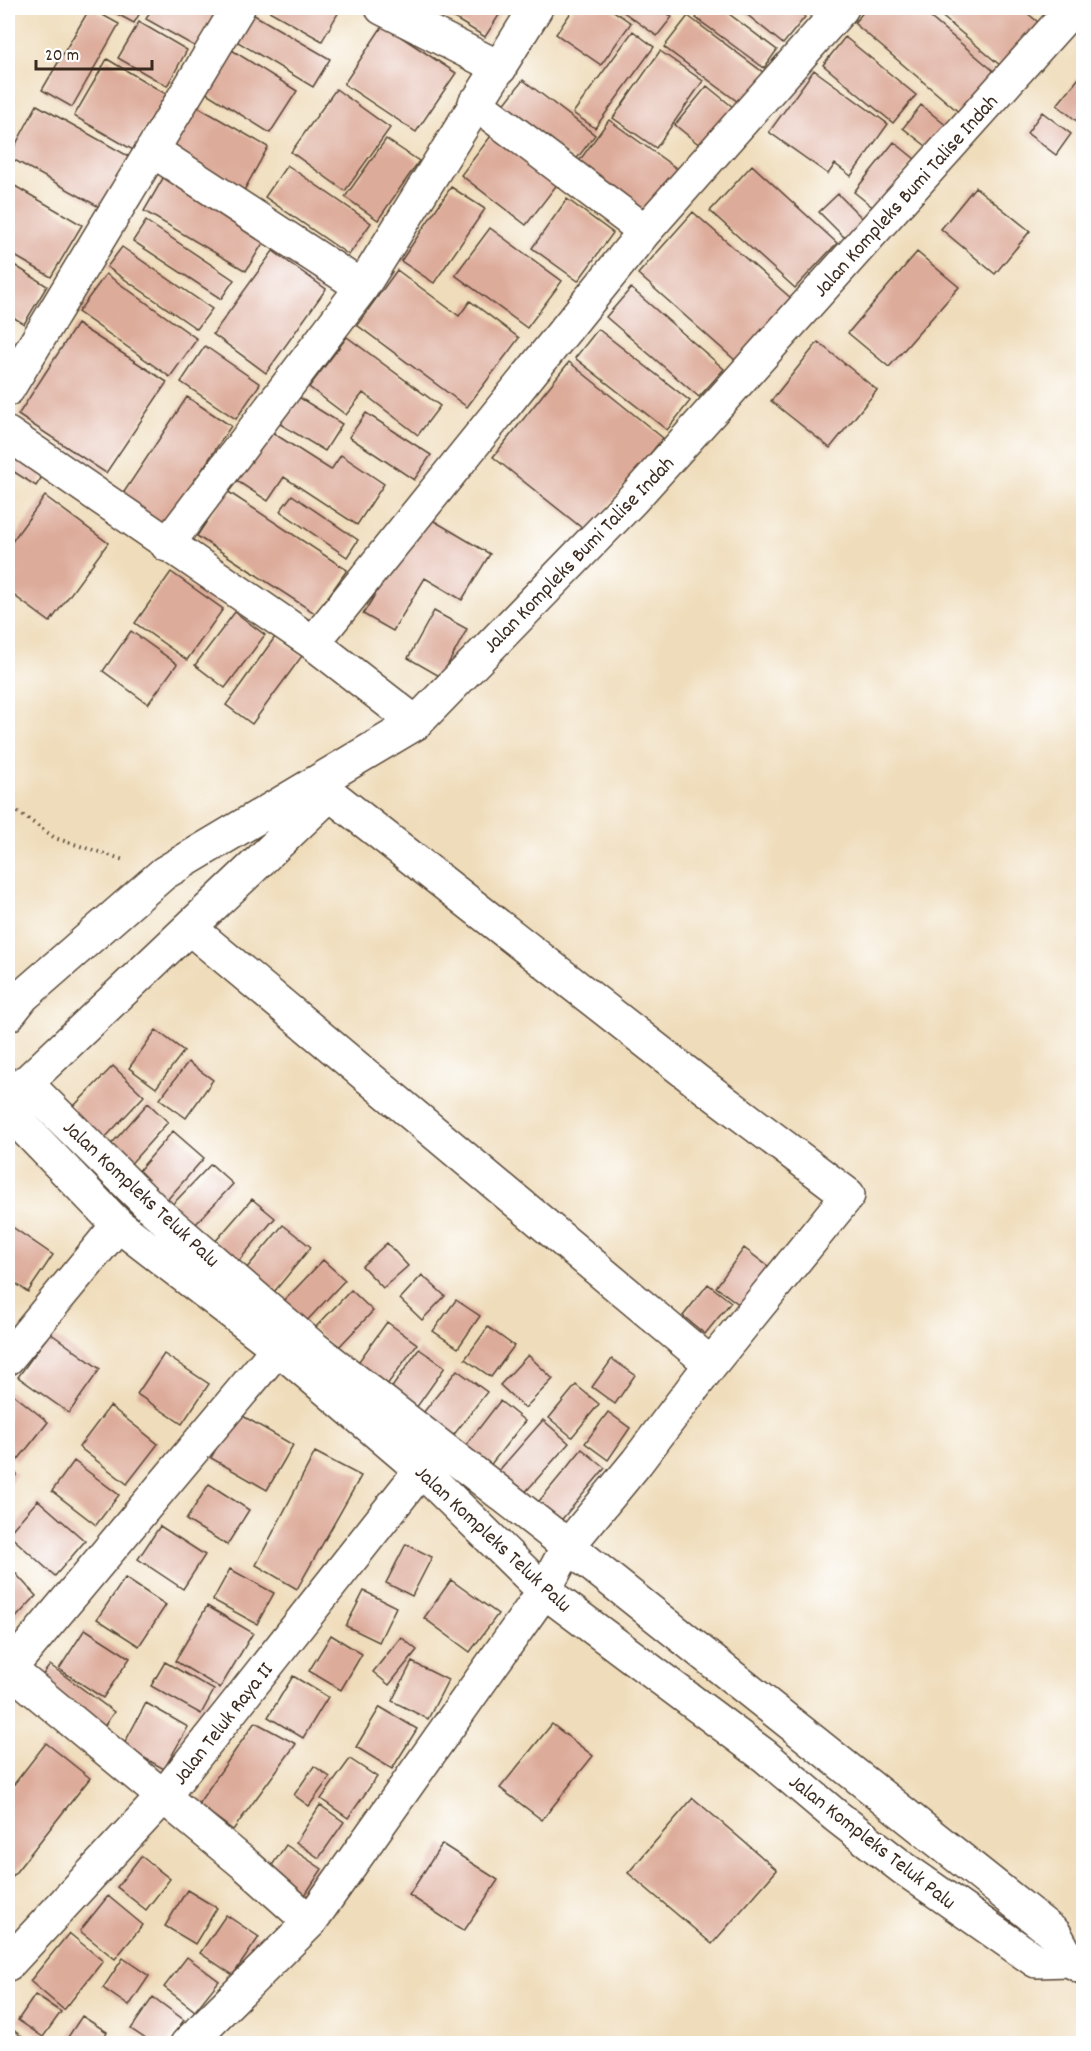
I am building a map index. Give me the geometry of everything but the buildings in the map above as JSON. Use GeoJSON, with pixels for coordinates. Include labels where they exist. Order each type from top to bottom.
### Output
{"type":"FeatureCollection","features":[{"type":"Feature","properties":{"kind":"street"},"geometry":{"type":"LineString","coordinates":[[8,389],[238,8]]}},
{"type":"Feature","properties":{"kind":"street"},"geometry":{"type":"LineString","coordinates":[[382,8],[500,68]]}},
{"type":"Feature","properties":{"kind":"street"},"geometry":{"type":"LineString","coordinates":[[167,545],[362,287],[536,8]]}},
{"type":"Feature","properties":{"kind":"street"},"geometry":{"type":"LineString","coordinates":[[313,643],[645,231],[842,8]]}},
{"type":"Feature","properties":{"kind":"street","name":"Jalan Kompleks Bumi Talise Indah"},"geometry":{"type":"LineString","coordinates":[[8,1015],[23,996],[164,873],[416,723],[632,500],[1073,8]]}},
{"type":"Feature","properties":{"kind":"street"},"geometry":{"type":"LineString","coordinates":[[475,103],[645,231]]}},
{"type":"Feature","properties":{"kind":"street"},"geometry":{"type":"LineString","coordinates":[[152,150],[362,287]]}},
{"type":"Feature","properties":{"kind":"street"},"geometry":{"type":"LineString","coordinates":[[8,434],[313,643],[416,723]]}},
{"type":"Feature","properties":{"kind":"street"},"geometry":{"type":"LineString","coordinates":[[16,1091],[190,929],[330,794],[698,1082],[848,1195],[568,1546],[544,1591],[310,1922],[187,2043]]}},
{"type":"Feature","properties":{"kind":"street"},"geometry":{"type":"LineString","coordinates":[[190,929],[711,1364]]}},
{"type":"Feature","properties":{"kind":"street","name":"Jalan Kompleks Teluk Palu"},"geometry":{"type":"LineString","coordinates":[[16,1091],[153,1209],[297,1355],[422,1470],[544,1591],[765,1756],[836,1816],[903,1868],[1036,1961],[1076,1964]]}},
{"type":"Feature","properties":{"kind":"street","name":"Jalan Kompleks Teluk Palu"},"geometry":{"type":"LineString","coordinates":[[8,1111],[118,1225],[297,1355],[568,1546],[1055,1934],[1076,1964]]}},
{"type":"Feature","properties":{"kind":"street"},"geometry":{"type":"LineString","coordinates":[[8,1358],[118,1225]]}},
{"type":"Feature","properties":{"kind":"street"},"geometry":{"type":"LineString","coordinates":[[297,1355],[8,1670],[310,1922]]}},
{"type":"Feature","properties":{"kind":"street","name":"Jalan Teluk Raya II"},"geometry":{"type":"LineString","coordinates":[[8,1964],[163,1797],[422,1470]]}},
{"type":"Feature","properties":{"kind":"street"},"geometry":{"type":"LineString","coordinates":[[765,1756],[793,1727]]}},
{"type":"Feature","properties":{"kind":"path"},"geometry":{"type":"LineString","coordinates":[[8,805],[55,838],[164,873]]}}]}
